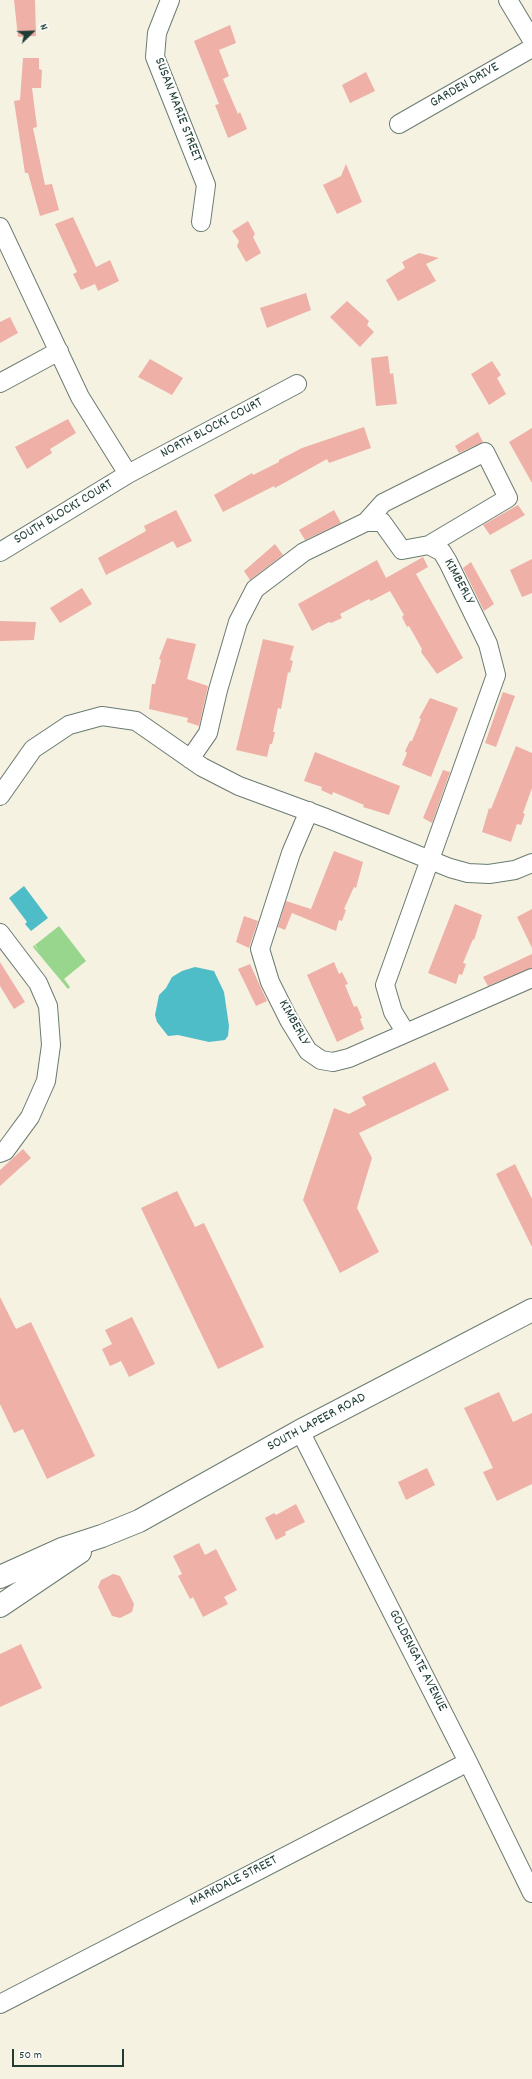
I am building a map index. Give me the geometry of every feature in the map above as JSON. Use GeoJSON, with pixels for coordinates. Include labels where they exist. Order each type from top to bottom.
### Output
{"type":"FeatureCollection","features":[{"type":"Feature","properties":{"kind":"main road","name":"SOUTH LAPEER ROAD"},"geometry":{"type":"LineString","coordinates":[[0,1577],[62,1549],[102,1536],[139,1521],[300,1431],[532,1310]]}},
{"type":"Feature","properties":{"kind":"main road","name":"SOUTH LAPEER ROAD"},"geometry":{"type":"LineString","coordinates":[[0,1606],[102,1536]]}},
{"type":"Feature","properties":{"kind":"street","name":"SUSAN MARIE STREET"},"geometry":{"type":"LineString","coordinates":[[170,0],[157,33],[154,57],[206,185],[201,222]]}},
{"type":"Feature","properties":{"kind":"street"},"geometry":{"type":"LineString","coordinates":[[508,0],[532,40]]}},
{"type":"Feature","properties":{"kind":"street","name":"GARDEN DRIVE"},"geometry":{"type":"LineString","coordinates":[[399,124],[532,48]]}},
{"type":"Feature","properties":{"kind":"street"},"geometry":{"type":"LineString","coordinates":[[0,227],[80,397],[128,474]]}},
{"type":"Feature","properties":{"kind":"street"},"geometry":{"type":"LineString","coordinates":[[0,383],[56,346]]}},
{"type":"Feature","properties":{"kind":"street","name":"NORTH BLOCKI COURT"},"geometry":{"type":"LineString","coordinates":[[128,474],[296,384]]}},
{"type":"Feature","properties":{"kind":"street"},"geometry":{"type":"LineString","coordinates":[[190,759],[208,733],[218,690],[238,622],[256,589],[304,552],[366,522],[383,503],[485,452],[508,498],[429,545]]}},
{"type":"Feature","properties":{"kind":"street","name":"SOUTH BLOCKI COURT"},"geometry":{"type":"LineString","coordinates":[[0,552],[128,474]]}},
{"type":"Feature","properties":{"kind":"street","name":"KIMBERLY"},"geometry":{"type":"LineString","coordinates":[[366,522],[382,522],[402,550],[429,545],[442,552],[488,644],[496,676],[385,985],[394,1012],[406,1033]]}},
{"type":"Feature","properties":{"kind":"street"},"geometry":{"type":"LineString","coordinates":[[0,796],[33,749],[69,725],[102,716],[136,721],[190,759],[222,778],[309,811],[430,860],[468,873],[489,874],[516,870],[532,863]]}},
{"type":"Feature","properties":{"kind":"street","name":"KIMBERLY"},"geometry":{"type":"LineString","coordinates":[[309,811],[291,853],[260,949],[270,982],[289,1020],[308,1051],[321,1060],[333,1062],[349,1058],[532,978]]}},
{"type":"Feature","properties":{"kind":"street"},"geometry":{"type":"LineString","coordinates":[[0,933],[38,983],[48,1006],[51,1045],[46,1081],[30,1117],[5,1151],[0,1154]]}},
{"type":"Feature","properties":{"kind":"street","name":"GOLDENGATE AVENUE"},"geometry":{"type":"LineString","coordinates":[[300,1431],[468,1762],[532,1894]]}},
{"type":"Feature","properties":{"kind":"street","name":"MARKDALE STREET"},"geometry":{"type":"LineString","coordinates":[[0,2004],[468,1762]]}},
{"type":"Feature","properties":{"kind":"green space"},"geometry":{"type":"Polygon","coordinates":[[[59,926],[86,961],[64,979],[70,987],[68,989],[33,947],[34,945],[39,951],[35,945],[59,926]]]}},
{"type":"Feature","properties":{"kind":"water"},"geometry":{"type":"Polygon","coordinates":[[[24,886],[48,918],[31,931],[25,924],[27,922],[9,898],[24,886]]]}},
{"type":"Feature","properties":{"kind":"water"},"geometry":{"type":"Polygon","coordinates":[[[195,967],[214,971],[224,992],[229,1026],[228,1036],[225,1040],[209,1042],[178,1035],[168,1036],[157,1022],[155,1015],[159,995],[166,988],[172,977],[182,971],[195,967]]]}},
{"type":"Feature","properties":{"kind":"building"},"geometry":{"type":"Polygon","coordinates":[[[14,0],[35,0],[36,36],[18,37],[14,0]]]}},
{"type":"Feature","properties":{"kind":"building"},"geometry":{"type":"Polygon","coordinates":[[[230,25],[236,43],[219,50],[229,76],[223,79],[238,114],[240,112],[247,129],[228,138],[215,105],[219,104],[194,41],[230,25]]]}},
{"type":"Feature","properties":{"kind":"building"},"geometry":{"type":"Polygon","coordinates":[[[23,58],[39,58],[39,69],[42,70],[41,88],[32,88],[37,127],[33,128],[45,185],[52,184],[59,210],[40,216],[28,173],[25,173],[14,101],[20,100],[23,58]]]}},
{"type":"Feature","properties":{"kind":"building"},"geometry":{"type":"Polygon","coordinates":[[[366,72],[375,91],[350,103],[342,85],[366,72]]]}},
{"type":"Feature","properties":{"kind":"building"},"geometry":{"type":"Polygon","coordinates":[[[346,164],[362,202],[337,214],[323,185],[341,176],[346,164]]]}},
{"type":"Feature","properties":{"kind":"building"},"geometry":{"type":"Polygon","coordinates":[[[73,217],[96,267],[110,260],[119,281],[98,291],[95,284],[81,290],[73,274],[77,272],[55,224],[73,217]]]}},
{"type":"Feature","properties":{"kind":"building"},"geometry":{"type":"Polygon","coordinates":[[[248,221],[255,234],[253,237],[261,253],[246,262],[237,246],[239,241],[232,231],[248,221]]]}},
{"type":"Feature","properties":{"kind":"building"},"geometry":{"type":"Polygon","coordinates":[[[419,253],[439,258],[426,264],[436,281],[398,301],[386,280],[405,268],[402,262],[419,253]]]}},
{"type":"Feature","properties":{"kind":"building"},"geometry":{"type":"Polygon","coordinates":[[[306,293],[311,310],[267,328],[260,308],[306,293]]]}},
{"type":"Feature","properties":{"kind":"building"},"geometry":{"type":"Polygon","coordinates":[[[347,301],[369,321],[367,325],[374,332],[360,347],[330,317],[347,301]]]}},
{"type":"Feature","properties":{"kind":"building"},"geometry":{"type":"Polygon","coordinates":[[[10,317],[18,333],[0,343],[0,322],[10,317]]]}},
{"type":"Feature","properties":{"kind":"building"},"geometry":{"type":"Polygon","coordinates":[[[388,356],[390,374],[393,373],[397,404],[376,406],[371,358],[388,356]]]}},
{"type":"Feature","properties":{"kind":"building"},"geometry":{"type":"Polygon","coordinates":[[[150,359],[183,378],[172,395],[138,377],[150,359]]]}},
{"type":"Feature","properties":{"kind":"building"},"geometry":{"type":"Polygon","coordinates":[[[492,361],[501,375],[497,378],[506,394],[489,405],[471,374],[492,361]]]}},
{"type":"Feature","properties":{"kind":"building"},"geometry":{"type":"Polygon","coordinates":[[[68,419],[76,433],[50,449],[52,453],[27,469],[15,447],[68,419]]]}},
{"type":"Feature","properties":{"kind":"building"},"geometry":{"type":"Polygon","coordinates":[[[364,427],[371,448],[329,463],[327,459],[275,488],[274,486],[223,512],[214,495],[252,473],[253,475],[279,462],[279,460],[302,448],[364,427]]]}},
{"type":"Feature","properties":{"kind":"building"},"geometry":{"type":"Polygon","coordinates":[[[532,428],[532,483],[509,442],[532,428]]]}},
{"type":"Feature","properties":{"kind":"building"},"geometry":{"type":"Polygon","coordinates":[[[478,432],[483,442],[459,453],[455,446],[478,432]]]}},
{"type":"Feature","properties":{"kind":"building"},"geometry":{"type":"Polygon","coordinates":[[[518,505],[525,515],[490,535],[483,525],[518,505]]]}},
{"type":"Feature","properties":{"kind":"building"},"geometry":{"type":"Polygon","coordinates":[[[176,510],[192,541],[177,548],[173,541],[106,575],[98,558],[146,531],[144,526],[176,510]]]}},
{"type":"Feature","properties":{"kind":"building"},"geometry":{"type":"Polygon","coordinates":[[[334,510],[341,523],[305,540],[299,530],[334,510]]]}},
{"type":"Feature","properties":{"kind":"building"},"geometry":{"type":"Polygon","coordinates":[[[275,544],[283,555],[250,580],[244,571],[275,544]]]}},
{"type":"Feature","properties":{"kind":"building"},"geometry":{"type":"Polygon","coordinates":[[[423,557],[428,567],[416,574],[463,658],[437,674],[421,652],[422,649],[409,626],[407,627],[402,617],[404,615],[390,591],[371,601],[369,599],[340,614],[342,618],[331,623],[329,622],[312,631],[298,604],[377,560],[386,578],[423,557]]]}},
{"type":"Feature","properties":{"kind":"building"},"geometry":{"type":"Polygon","coordinates":[[[532,559],[532,593],[522,597],[510,570],[532,559]]]}},
{"type":"Feature","properties":{"kind":"building"},"geometry":{"type":"Polygon","coordinates":[[[471,562],[494,604],[484,611],[463,568],[471,562]]]}},
{"type":"Feature","properties":{"kind":"building"},"geometry":{"type":"Polygon","coordinates":[[[82,588],[92,604],[60,623],[50,608],[82,588]]]}},
{"type":"Feature","properties":{"kind":"building"},"geometry":{"type":"Polygon","coordinates":[[[0,621],[36,622],[34,640],[0,641],[0,621]]]}},
{"type":"Feature","properties":{"kind":"building"},"geometry":{"type":"Polygon","coordinates":[[[167,638],[196,644],[187,679],[208,686],[199,726],[187,722],[188,718],[149,709],[152,684],[155,684],[161,660],[159,659],[167,638]]]}},
{"type":"Feature","properties":{"kind":"building"},"geometry":{"type":"Polygon","coordinates":[[[263,639],[294,646],[290,660],[293,661],[290,673],[288,672],[281,709],[278,708],[273,732],[275,732],[267,757],[236,750],[263,639]]]}},
{"type":"Feature","properties":{"kind":"building"},"geometry":{"type":"Polygon","coordinates":[[[503,692],[515,696],[496,747],[485,743],[503,692]]]}},
{"type":"Feature","properties":{"kind":"building"},"geometry":{"type":"Polygon","coordinates":[[[430,698],[458,708],[431,777],[402,765],[407,753],[405,751],[410,741],[412,741],[421,719],[419,718],[430,698]]]}},
{"type":"Feature","properties":{"kind":"building"},"geometry":{"type":"Polygon","coordinates":[[[516,746],[532,753],[532,788],[523,813],[525,814],[521,825],[517,824],[511,842],[482,832],[489,808],[491,809],[516,746]]]}},
{"type":"Feature","properties":{"kind":"building"},"geometry":{"type":"Polygon","coordinates":[[[315,752],[400,786],[389,815],[363,807],[364,805],[333,792],[332,795],[321,790],[322,787],[304,781],[315,752]]]}},
{"type":"Feature","properties":{"kind":"building"},"geometry":{"type":"Polygon","coordinates":[[[443,770],[450,772],[432,823],[423,818],[443,770]]]}},
{"type":"Feature","properties":{"kind":"building"},"geometry":{"type":"Polygon","coordinates":[[[334,851],[363,862],[356,888],[354,887],[344,909],[346,910],[342,921],[339,920],[336,931],[292,913],[285,930],[278,927],[286,901],[311,909],[334,851]]]}},
{"type":"Feature","properties":{"kind":"building"},"geometry":{"type":"Polygon","coordinates":[[[455,904],[482,915],[474,940],[473,939],[463,963],[466,964],[462,975],[459,974],[456,984],[428,973],[455,904]]]}},
{"type":"Feature","properties":{"kind":"building"},"geometry":{"type":"Polygon","coordinates":[[[532,909],[532,948],[517,917],[532,909]]]}},
{"type":"Feature","properties":{"kind":"building"},"geometry":{"type":"Polygon","coordinates":[[[244,916],[258,921],[249,948],[236,942],[244,916]]]}},
{"type":"Feature","properties":{"kind":"building"},"geometry":{"type":"Polygon","coordinates":[[[532,954],[532,968],[488,986],[483,977],[532,954]]]}},
{"type":"Feature","properties":{"kind":"building"},"geometry":{"type":"Polygon","coordinates":[[[0,962],[25,1002],[14,1009],[0,986],[0,962]]]}},
{"type":"Feature","properties":{"kind":"building"},"geometry":{"type":"Polygon","coordinates":[[[334,962],[339,974],[342,972],[348,984],[345,985],[354,1007],[357,1006],[362,1018],[360,1019],[364,1029],[337,1042],[307,975],[334,962]]]}},
{"type":"Feature","properties":{"kind":"building"},"geometry":{"type":"Polygon","coordinates":[[[250,964],[267,1001],[256,1006],[238,969],[250,964]]]}},
{"type":"Feature","properties":{"kind":"building"},"geometry":{"type":"Polygon","coordinates":[[[435,1062],[449,1090],[359,1133],[372,1158],[357,1208],[379,1252],[340,1273],[303,1200],[334,1108],[349,1114],[366,1105],[362,1097],[435,1062]]]}},
{"type":"Feature","properties":{"kind":"building"},"geometry":{"type":"Polygon","coordinates":[[[23,1149],[31,1158],[0,1186],[0,1170],[23,1149]]]}},
{"type":"Feature","properties":{"kind":"building"},"geometry":{"type":"Polygon","coordinates":[[[515,1164],[532,1199],[532,1247],[496,1174],[515,1164]]]}},
{"type":"Feature","properties":{"kind":"building"},"geometry":{"type":"Polygon","coordinates":[[[177,1191],[195,1227],[204,1223],[264,1347],[218,1369],[141,1208],[177,1191]]]}},
{"type":"Feature","properties":{"kind":"building"},"geometry":{"type":"Polygon","coordinates":[[[0,1297],[16,1329],[31,1322],[95,1456],[47,1479],[23,1429],[14,1433],[0,1404],[0,1297]]]}},
{"type":"Feature","properties":{"kind":"building"},"geometry":{"type":"Polygon","coordinates":[[[132,1317],[155,1364],[129,1377],[121,1361],[110,1366],[102,1349],[112,1344],[105,1330],[132,1317]]]}},
{"type":"Feature","properties":{"kind":"building"},"geometry":{"type":"Polygon","coordinates":[[[499,1392],[513,1422],[532,1413],[532,1484],[497,1501],[483,1472],[493,1468],[464,1408],[499,1392]]]}},
{"type":"Feature","properties":{"kind":"building"},"geometry":{"type":"Polygon","coordinates":[[[427,1468],[435,1485],[406,1500],[398,1482],[427,1468]]]}},
{"type":"Feature","properties":{"kind":"building"},"geometry":{"type":"Polygon","coordinates":[[[296,1504],[305,1522],[285,1532],[286,1535],[276,1540],[265,1518],[274,1513],[276,1515],[296,1504]]]}},
{"type":"Feature","properties":{"kind":"building"},"geometry":{"type":"Polygon","coordinates":[[[199,1543],[205,1555],[216,1549],[237,1590],[224,1597],[228,1604],[203,1617],[193,1597],[190,1599],[178,1576],[182,1574],[173,1556],[199,1543]]]}},
{"type":"Feature","properties":{"kind":"building"},"geometry":{"type":"Polygon","coordinates":[[[113,1574],[120,1576],[134,1604],[132,1612],[120,1618],[112,1616],[98,1587],[101,1580],[113,1574]]]}},
{"type":"Feature","properties":{"kind":"building"},"geometry":{"type":"Polygon","coordinates":[[[21,1644],[42,1688],[0,1707],[0,1654],[21,1644]]]}}]}
